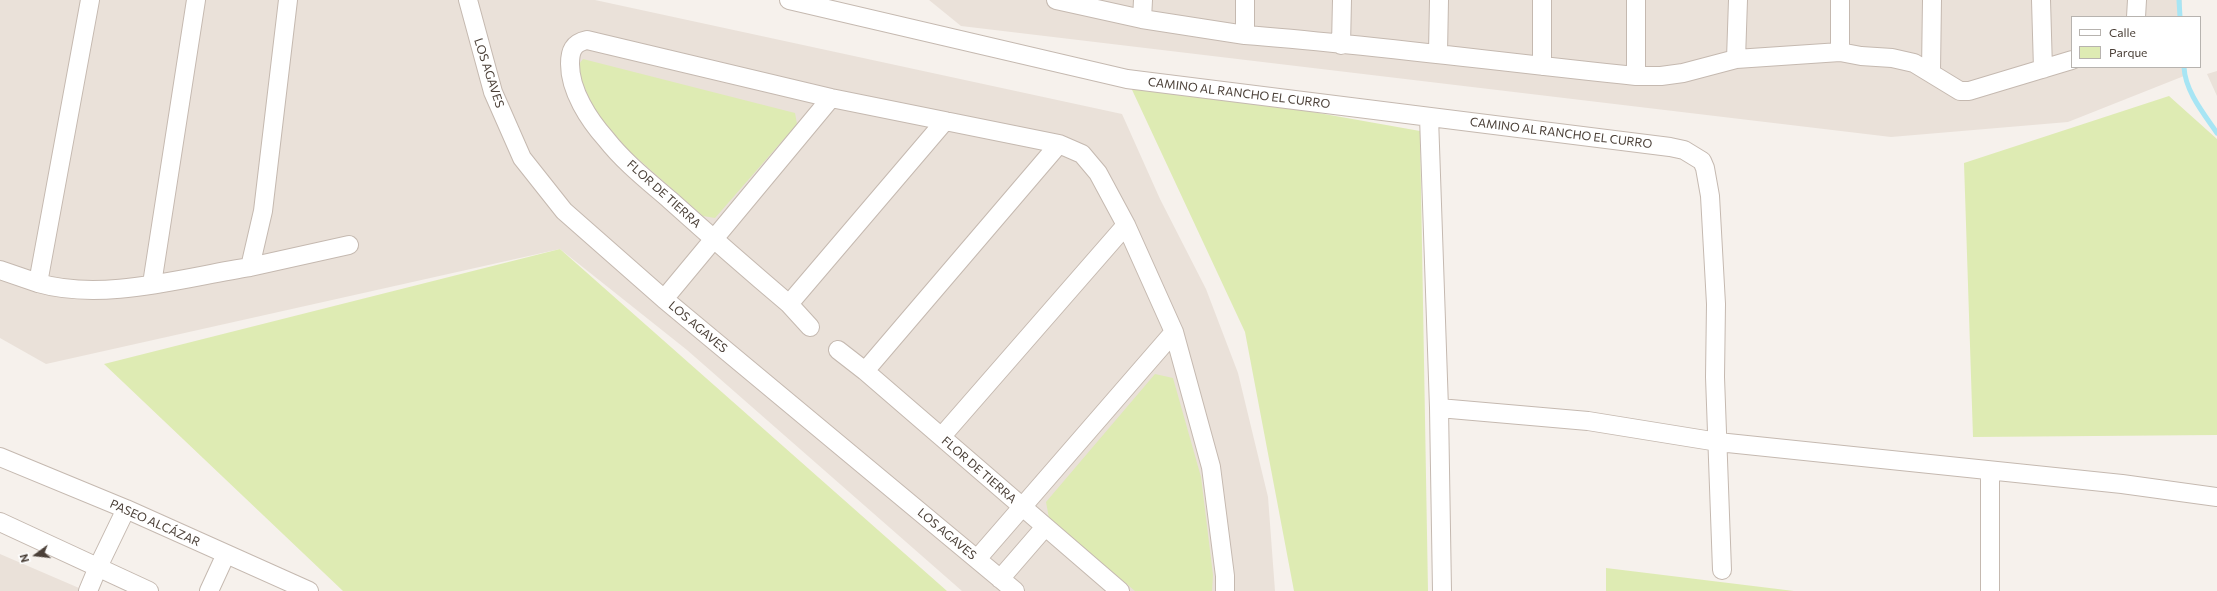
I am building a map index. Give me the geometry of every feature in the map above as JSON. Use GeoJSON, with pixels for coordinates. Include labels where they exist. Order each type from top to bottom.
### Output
{"type":"FeatureCollection","features":[{"type":"Feature","properties":{"kind":"street"},"geometry":{"type":"LineString","coordinates":[[38,283],[90,0]]}},
{"type":"Feature","properties":{"kind":"street"},"geometry":{"type":"LineString","coordinates":[[152,284],[196,0]]}},
{"type":"Feature","properties":{"kind":"street"},"geometry":{"type":"LineString","coordinates":[[250,267],[263,211],[288,0]]}},
{"type":"Feature","properties":{"kind":"street","name":"LOS AGAVES"},"geometry":{"type":"LineString","coordinates":[[468,0],[493,92],[522,158],[564,211],[664,299],[1015,591]]}},
{"type":"Feature","properties":{"kind":"street","name":"CAMINO AL RANCHO EL CURRO"},"geometry":{"type":"LineString","coordinates":[[788,0],[1127,79],[1670,147],[1695,155],[1702,161],[1705,168],[1710,196],[1716,304],[1715,378],[1718,442]]}},
{"type":"Feature","properties":{"kind":"street"},"geometry":{"type":"LineString","coordinates":[[1056,0],[1142,20],[1245,35],[1438,53],[1636,76],[1661,76],[1736,59],[1840,52],[1862,56],[1892,58],[1914,63],[1960,91],[1969,92],[2071,60]]}},
{"type":"Feature","properties":{"kind":"street"},"geometry":{"type":"LineString","coordinates":[[1142,20],[1143,0]]}},
{"type":"Feature","properties":{"kind":"street"},"geometry":{"type":"LineString","coordinates":[[1245,0],[1245,35]]}},
{"type":"Feature","properties":{"kind":"street"},"geometry":{"type":"LineString","coordinates":[[1341,45],[1342,0]]}},
{"type":"Feature","properties":{"kind":"street"},"geometry":{"type":"LineString","coordinates":[[1438,53],[1439,0]]}},
{"type":"Feature","properties":{"kind":"street"},"geometry":{"type":"LineString","coordinates":[[1542,0],[1542,66]]}},
{"type":"Feature","properties":{"kind":"street"},"geometry":{"type":"LineString","coordinates":[[1636,0],[1636,76]]}},
{"type":"Feature","properties":{"kind":"street"},"geometry":{"type":"LineString","coordinates":[[1736,59],[1738,0]]}},
{"type":"Feature","properties":{"kind":"street"},"geometry":{"type":"LineString","coordinates":[[1840,0],[1840,52]]}},
{"type":"Feature","properties":{"kind":"street"},"geometry":{"type":"LineString","coordinates":[[1931,72],[1932,0]]}},
{"type":"Feature","properties":{"kind":"street"},"geometry":{"type":"LineString","coordinates":[[2041,0],[2043,69]]}},
{"type":"Feature","properties":{"kind":"street"},"geometry":{"type":"LineString","coordinates":[[2136,16],[2137,0]]}},
{"type":"Feature","properties":{"kind":"street","name":"FLOR DE TIERRA"},"geometry":{"type":"LineString","coordinates":[[810,328],[789,304],[715,240],[606,140],[588,116],[574,88],[570,68],[570,56],[572,47],[579,42],[586,40],[831,98]]}},
{"type":"Feature","properties":{"kind":"street"},"geometry":{"type":"LineString","coordinates":[[664,299],[715,240],[831,98],[1059,144],[1082,154],[1098,173],[1126,225],[1174,332],[1211,467],[1225,576],[1225,591]]}},
{"type":"Feature","properties":{"kind":"street"},"geometry":{"type":"LineString","coordinates":[[1429,117],[1440,408],[1442,591]]}},
{"type":"Feature","properties":{"kind":"street"},"geometry":{"type":"LineString","coordinates":[[789,304],[945,121]]}},
{"type":"Feature","properties":{"kind":"street"},"geometry":{"type":"LineString","coordinates":[[865,371],[1059,144]]}},
{"type":"Feature","properties":{"kind":"street"},"geometry":{"type":"LineString","coordinates":[[942,436],[1126,225]]}},
{"type":"Feature","properties":{"kind":"street"},"geometry":{"type":"LineString","coordinates":[[0,270],[38,283],[66,289],[125,288],[250,267],[349,246]]}},
{"type":"Feature","properties":{"kind":"street"},"geometry":{"type":"LineString","coordinates":[[978,559],[1021,506],[1174,332]]}},
{"type":"Feature","properties":{"kind":"street","name":"FLOR DE TIERRA"},"geometry":{"type":"LineString","coordinates":[[838,350],[942,436],[1120,591]]}},
{"type":"Feature","properties":{"kind":"street"},"geometry":{"type":"LineString","coordinates":[[1440,408],[1588,421],[1718,442],[1990,472],[2122,484],[2217,497]]}},
{"type":"Feature","properties":{"kind":"street"},"geometry":{"type":"LineString","coordinates":[[1718,442],[1722,570]]}},
{"type":"Feature","properties":{"kind":"street","name":"PASEO ALCÁZAR"},"geometry":{"type":"LineString","coordinates":[[0,457],[126,509],[309,591]]}},
{"type":"Feature","properties":{"kind":"street"},"geometry":{"type":"LineString","coordinates":[[1990,472],[1990,590]]}},
{"type":"Feature","properties":{"kind":"street"},"geometry":{"type":"LineString","coordinates":[[88,591],[126,509]]}},
{"type":"Feature","properties":{"kind":"street"},"geometry":{"type":"LineString","coordinates":[[0,522],[149,591]]}},
{"type":"Feature","properties":{"kind":"street"},"geometry":{"type":"LineString","coordinates":[[1000,578],[1045,527]]}},
{"type":"Feature","properties":{"kind":"street"},"geometry":{"type":"LineString","coordinates":[[209,591],[226,554]]}},
{"type":"Feature","properties":{"kind":"shaded area"},"geometry":{"type":"Polygon","coordinates":[[[0,0],[595,0],[1122,114],[1160,199],[1206,289],[1238,373],[1268,497],[1275,591],[962,591],[687,350],[560,249],[46,364],[0,338],[0,0]]]}},
{"type":"Feature","properties":{"kind":"shaded area"},"geometry":{"type":"Polygon","coordinates":[[[929,0],[2182,0],[2182,16],[2071,16],[2071,68],[2184,68],[2184,76],[2068,122],[1891,137],[961,26],[929,0]]]}},
{"type":"Feature","properties":{"kind":"shaded area"},"geometry":{"type":"Polygon","coordinates":[[[2217,71],[2217,96],[2207,74],[2217,71]]]}},
{"type":"Feature","properties":{"kind":"shaded area"},"geometry":{"type":"Polygon","coordinates":[[[0,554],[86,591],[0,591],[0,554]]]}},
{"type":"Feature","properties":{"kind":"green space"},"geometry":{"type":"Polygon","coordinates":[[[583,59],[795,113],[797,124],[715,218],[703,216],[628,150],[595,111],[576,68],[583,59]]]}},
{"type":"Feature","properties":{"kind":"green space"},"geometry":{"type":"Polygon","coordinates":[[[1127,79],[1420,131],[1428,591],[1294,591],[1245,332],[1127,79]]]}},
{"type":"Feature","properties":{"kind":"green space"},"geometry":{"type":"Polygon","coordinates":[[[2169,96],[2217,139],[2217,435],[1973,437],[1964,163],[2169,96]]]}},
{"type":"Feature","properties":{"kind":"green space"},"geometry":{"type":"Polygon","coordinates":[[[560,249],[947,591],[343,591],[104,364],[560,249]]]}},
{"type":"Feature","properties":{"kind":"green space"},"geometry":{"type":"Polygon","coordinates":[[[1155,374],[1173,378],[1201,477],[1213,575],[1212,591],[1135,591],[1049,518],[1046,502],[1155,374]]]}},
{"type":"Feature","properties":{"kind":"green space"},"geometry":{"type":"Polygon","coordinates":[[[1606,568],[1794,591],[1606,591],[1606,568]]]}},
{"type":"Feature","properties":{"kind":"waterway"},"geometry":{"type":"LineString","coordinates":[[2179,0],[2180,16]]}},
{"type":"Feature","properties":{"kind":"waterway"},"geometry":{"type":"LineString","coordinates":[[2184,68],[2185,76],[2191,93],[2217,133]]}}]}
